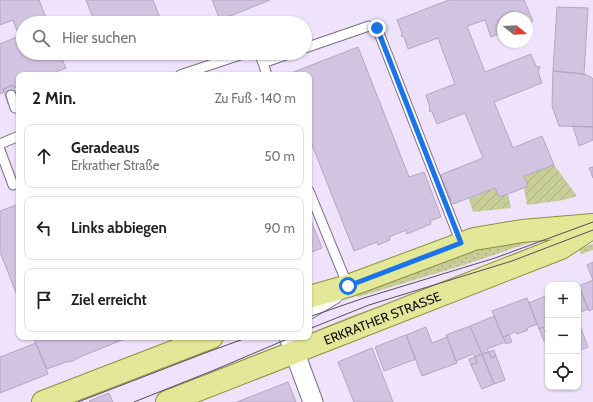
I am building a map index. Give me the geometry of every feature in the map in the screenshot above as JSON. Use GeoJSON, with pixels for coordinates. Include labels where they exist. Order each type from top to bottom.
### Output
{"type":"FeatureCollection","features":[{"type":"Feature","properties":{"kind":"main road","name":"ERKRATHER STRASSE"},"geometry":{"type":"LineString","coordinates":[[312,296],[348,286],[474,239],[514,232],[593,226]]}},
{"type":"Feature","properties":{"kind":"main road","name":"ERKRATHER STRASSE"},"geometry":{"type":"LineString","coordinates":[[312,337],[560,248],[593,226]]}},
{"type":"Feature","properties":{"kind":"main road"},"geometry":{"type":"LineString","coordinates":[[43,402],[204,340]]}},
{"type":"Feature","properties":{"kind":"main road","name":"ERKRATHER STRASSE"},"geometry":{"type":"LineString","coordinates":[[167,402],[303,340]]}},
{"type":"Feature","properties":{"kind":"street"},"geometry":{"type":"LineString","coordinates":[[312,307],[348,286]]}},
{"type":"Feature","properties":{"kind":"street"},"geometry":{"type":"LineString","coordinates":[[292,344],[312,402]]}},
{"type":"Feature","properties":{"kind":"lane"},"geometry":{"type":"LineString","coordinates":[[312,46],[369,26],[377,28],[461,243]]}},
{"type":"Feature","properties":{"kind":"lane"},"geometry":{"type":"LineString","coordinates":[[189,72],[225,60]]}},
{"type":"Feature","properties":{"kind":"lane"},"geometry":{"type":"LineString","coordinates":[[262,60],[266,72]]}},
{"type":"Feature","properties":{"kind":"lane"},"geometry":{"type":"LineString","coordinates":[[263,63],[271,60]]}},
{"type":"Feature","properties":{"kind":"lane"},"geometry":{"type":"LineString","coordinates":[[11,95],[15,108]]}},
{"type":"Feature","properties":{"kind":"lane"},"geometry":{"type":"LineString","coordinates":[[0,144],[16,137]]}},
{"type":"Feature","properties":{"kind":"lane"},"geometry":{"type":"LineString","coordinates":[[0,150],[13,185]]}},
{"type":"Feature","properties":{"kind":"lane"},"geometry":{"type":"LineString","coordinates":[[312,198],[348,286]]}},
{"type":"Feature","properties":{"kind":"green space"},"geometry":{"type":"Polygon","coordinates":[[[554,165],[577,196],[564,200],[527,205],[524,188],[528,186],[524,176],[554,165]]]}},
{"type":"Feature","properties":{"kind":"green space"},"geometry":{"type":"Polygon","coordinates":[[[495,188],[499,197],[508,194],[511,208],[473,212],[469,199],[495,188]]]}},
{"type":"Feature","properties":{"kind":"green space"},"geometry":{"type":"Polygon","coordinates":[[[531,241],[529,243],[464,265],[358,297],[356,295],[476,247],[531,241]]]}},
{"type":"Feature","properties":{"kind":"green space"},"geometry":{"type":"Polygon","coordinates":[[[593,244],[593,250],[581,254],[579,249],[593,244]]]}},
{"type":"Feature","properties":{"kind":"green space"},"geometry":{"type":"Polygon","coordinates":[[[395,301],[316,335],[315,331],[354,315],[395,301]]]}},
{"type":"Feature","properties":{"kind":"building"},"geometry":{"type":"Polygon","coordinates":[[[0,0],[39,0],[45,16],[16,16],[16,28],[13,20],[0,25],[0,0]]]}},
{"type":"Feature","properties":{"kind":"building"},"geometry":{"type":"Polygon","coordinates":[[[86,0],[153,0],[159,16],[92,16],[86,0]]]}},
{"type":"Feature","properties":{"kind":"building"},"geometry":{"type":"Polygon","coordinates":[[[212,0],[270,0],[230,16],[218,16],[212,0]]]}},
{"type":"Feature","properties":{"kind":"building"},"geometry":{"type":"Polygon","coordinates":[[[449,0],[524,0],[529,12],[497,12],[497,34],[491,37],[485,20],[467,26],[485,72],[531,54],[536,66],[540,67],[538,71],[542,83],[494,102],[513,148],[542,136],[554,165],[524,176],[528,186],[516,191],[499,197],[495,188],[453,204],[440,175],[483,158],[465,113],[437,124],[432,112],[429,111],[430,108],[426,95],[455,84],[438,38],[408,49],[404,37],[401,36],[402,33],[397,20],[449,0]]]}},
{"type":"Feature","properties":{"kind":"building"},"geometry":{"type":"Polygon","coordinates":[[[557,7],[588,8],[584,74],[553,71],[557,7]]]}},
{"type":"Feature","properties":{"kind":"building"},"geometry":{"type":"Polygon","coordinates":[[[16,37],[16,60],[62,60],[66,68],[56,72],[16,72],[16,87],[14,88],[13,85],[3,89],[4,92],[0,94],[0,44],[16,37]]]}},
{"type":"Feature","properties":{"kind":"building"},"geometry":{"type":"Polygon","coordinates":[[[358,47],[409,177],[424,172],[441,217],[430,221],[431,224],[407,234],[406,230],[389,237],[390,240],[378,245],[377,242],[354,251],[312,145],[312,72],[294,72],[358,47]]]}},
{"type":"Feature","properties":{"kind":"building"},"geometry":{"type":"Polygon","coordinates":[[[553,71],[584,74],[593,79],[593,127],[559,126],[552,106],[553,71]]]}},
{"type":"Feature","properties":{"kind":"building"},"geometry":{"type":"Polygon","coordinates":[[[13,85],[16,92],[16,101],[8,104],[3,89],[13,85]]]}},
{"type":"Feature","properties":{"kind":"building"},"geometry":{"type":"Polygon","coordinates":[[[573,126],[593,127],[593,140],[579,146],[573,126]]]}},
{"type":"Feature","properties":{"kind":"building"},"geometry":{"type":"Polygon","coordinates":[[[593,167],[593,178],[589,168],[593,167]]]}},
{"type":"Feature","properties":{"kind":"building"},"geometry":{"type":"Polygon","coordinates":[[[16,205],[16,292],[0,252],[0,211],[16,205]]]}},
{"type":"Feature","properties":{"kind":"building"},"geometry":{"type":"Polygon","coordinates":[[[312,223],[322,248],[312,252],[312,223]]]}},
{"type":"Feature","properties":{"kind":"building"},"geometry":{"type":"Polygon","coordinates":[[[593,262],[593,280],[587,265],[593,262]]]}},
{"type":"Feature","properties":{"kind":"building"},"geometry":{"type":"Polygon","coordinates":[[[593,280],[593,309],[589,311],[581,291],[581,285],[593,280]]]}},
{"type":"Feature","properties":{"kind":"building"},"geometry":{"type":"Polygon","coordinates":[[[581,292],[588,309],[581,312],[581,292]]]}},
{"type":"Feature","properties":{"kind":"building"},"geometry":{"type":"Polygon","coordinates":[[[545,296],[545,326],[539,329],[529,303],[545,296]]]}},
{"type":"Feature","properties":{"kind":"building"},"geometry":{"type":"Polygon","coordinates":[[[527,298],[537,324],[527,328],[528,330],[517,334],[516,332],[503,337],[492,311],[527,298]]]}},
{"type":"Feature","properties":{"kind":"building"},"geometry":{"type":"Polygon","coordinates":[[[494,316],[505,342],[487,349],[489,352],[482,354],[470,326],[494,316]]]}},
{"type":"Feature","properties":{"kind":"building"},"geometry":{"type":"Polygon","coordinates":[[[470,326],[482,354],[475,357],[473,354],[456,361],[446,335],[470,326]]]}},
{"type":"Feature","properties":{"kind":"building"},"geometry":{"type":"Polygon","coordinates":[[[426,327],[432,343],[447,337],[457,363],[422,376],[406,335],[426,327]]]}},
{"type":"Feature","properties":{"kind":"building"},"geometry":{"type":"Polygon","coordinates":[[[543,327],[545,332],[544,341],[539,329],[543,327]]]}},
{"type":"Feature","properties":{"kind":"building"},"geometry":{"type":"Polygon","coordinates":[[[581,328],[588,347],[581,350],[581,328]]]}},
{"type":"Feature","properties":{"kind":"building"},"geometry":{"type":"Polygon","coordinates":[[[406,335],[416,359],[384,371],[375,347],[406,335]]]}},
{"type":"Feature","properties":{"kind":"building"},"geometry":{"type":"Polygon","coordinates":[[[509,335],[512,342],[506,344],[503,337],[509,335]]]}},
{"type":"Feature","properties":{"kind":"building"},"geometry":{"type":"Polygon","coordinates":[[[34,340],[116,340],[117,342],[73,361],[47,369],[34,340]]]}},
{"type":"Feature","properties":{"kind":"building"},"geometry":{"type":"Polygon","coordinates":[[[36,343],[48,374],[0,393],[0,357],[36,343]]]}},
{"type":"Feature","properties":{"kind":"building"},"geometry":{"type":"Polygon","coordinates":[[[372,348],[393,402],[354,402],[338,362],[372,348]]]}},
{"type":"Feature","properties":{"kind":"building"},"geometry":{"type":"Polygon","coordinates":[[[494,350],[496,356],[491,358],[489,352],[494,350]]]}},
{"type":"Feature","properties":{"kind":"building"},"geometry":{"type":"Polygon","coordinates":[[[489,352],[491,358],[496,356],[505,380],[494,384],[482,354],[489,352]]]}},
{"type":"Feature","properties":{"kind":"building"},"geometry":{"type":"Polygon","coordinates":[[[482,354],[494,384],[482,389],[471,365],[477,363],[475,357],[482,354]]]}},
{"type":"Feature","properties":{"kind":"building"},"geometry":{"type":"Polygon","coordinates":[[[475,357],[477,363],[471,365],[469,359],[475,357]]]}},
{"type":"Feature","properties":{"kind":"building"},"geometry":{"type":"Polygon","coordinates":[[[288,382],[296,402],[237,402],[288,382]]]}},
{"type":"Feature","properties":{"kind":"building"},"geometry":{"type":"Polygon","coordinates":[[[109,393],[113,402],[89,401],[109,393]]]}},
{"type":"Feature","properties":{"kind":"tram line"},"geometry":{"type":"LineString","coordinates":[[312,316],[364,298],[495,258],[593,222]]}},
{"type":"Feature","properties":{"kind":"tram line"},"geometry":{"type":"LineString","coordinates":[[312,328],[369,305],[512,261],[593,230]]}},
{"type":"Feature","properties":{"kind":"tram line"},"geometry":{"type":"LineString","coordinates":[[78,402],[241,340]]}},
{"type":"Feature","properties":{"kind":"tram line"},"geometry":{"type":"LineString","coordinates":[[134,402],[285,340]]}},
{"type":"Feature","properties":{"kind":"route"},"geometry":{"type":"LineString","coordinates":[[348,286],[461,243],[377,28]]}}]}
